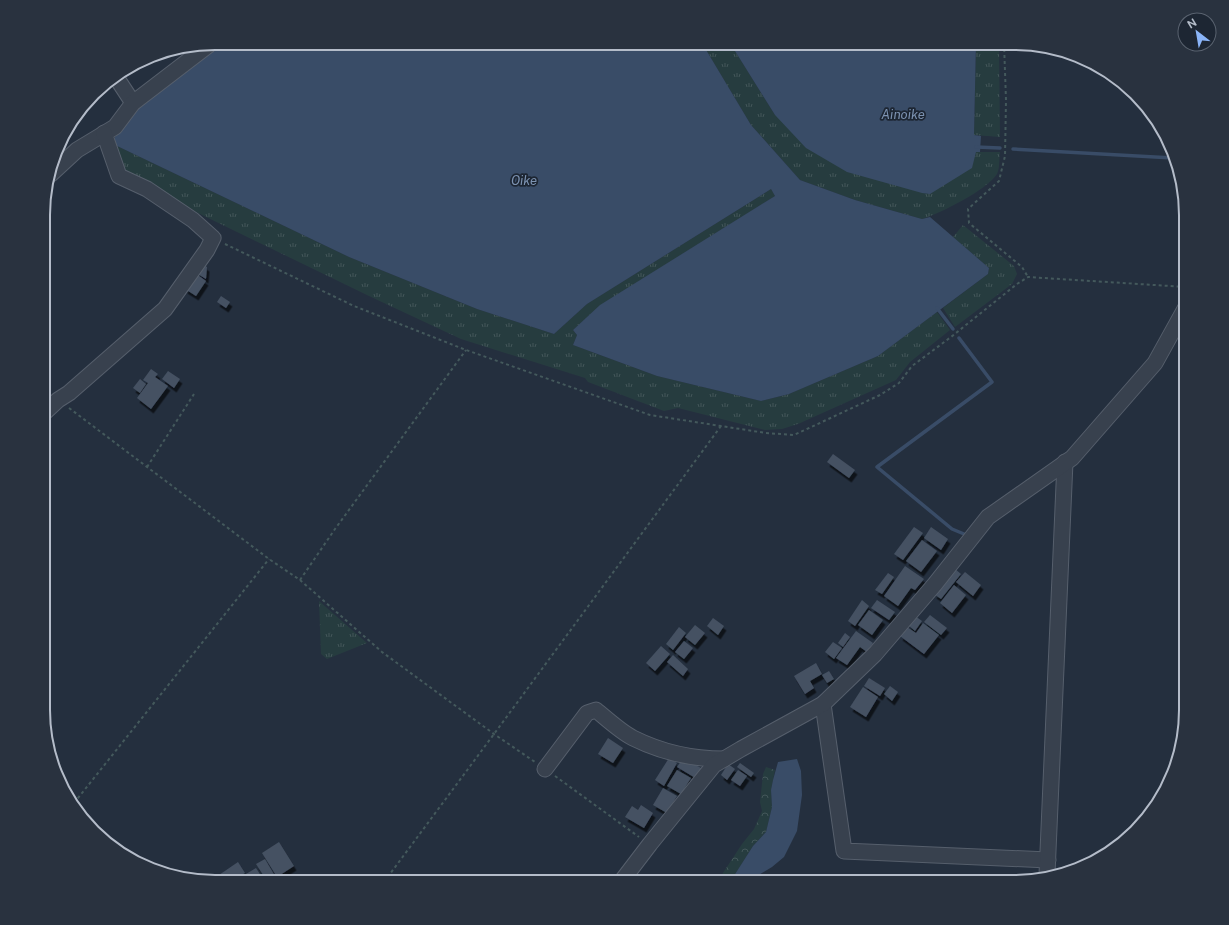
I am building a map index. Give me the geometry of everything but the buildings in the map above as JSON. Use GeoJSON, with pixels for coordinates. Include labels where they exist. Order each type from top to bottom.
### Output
{"type":"FeatureCollection","features":[{"type":"Feature","properties":{"kind":"street"},"geometry":{"type":"LineString","coordinates":[[57,168],[77,150],[115,127],[133,103],[202,50]]}},
{"type":"Feature","properties":{"kind":"street"},"geometry":{"type":"LineString","coordinates":[[119,81],[133,103]]}},
{"type":"Feature","properties":{"kind":"street"},"geometry":{"type":"LineString","coordinates":[[50,407],[69,393],[165,309],[208,250],[213,238],[193,220],[152,193],[119,176],[104,134]]}},
{"type":"Feature","properties":{"kind":"street"},"geometry":{"type":"LineString","coordinates":[[626,875],[714,765],[823,704],[875,654],[935,584],[988,517],[1072,458],[1155,363],[1179,320]]}},
{"type":"Feature","properties":{"kind":"street"},"geometry":{"type":"LineString","coordinates":[[823,704],[844,851],[1048,867],[1065,462]]}},
{"type":"Feature","properties":{"kind":"street"},"geometry":{"type":"LineString","coordinates":[[545,769],[587,713],[596,710],[631,738],[666,752],[705,759],[724,759]]}},
{"type":"Feature","properties":{"kind":"path"},"geometry":{"type":"LineString","coordinates":[[1004,50],[1006,100],[1005,156],[1000,181],[968,209],[969,223],[1022,266],[1028,277]]}},
{"type":"Feature","properties":{"kind":"path"},"geometry":{"type":"LineString","coordinates":[[213,238],[354,306],[466,350],[650,415],[766,434],[794,435],[880,395],[899,383],[912,366],[951,338],[1017,284],[1028,277],[1179,287]]}},
{"type":"Feature","properties":{"kind":"path"},"geometry":{"type":"LineString","coordinates":[[300,580],[340,522],[466,350]]}},
{"type":"Feature","properties":{"kind":"path"},"geometry":{"type":"LineString","coordinates":[[147,467],[194,394]]}},
{"type":"Feature","properties":{"kind":"path"},"geometry":{"type":"LineString","coordinates":[[58,400],[268,559],[300,580],[382,652],[494,734],[650,844]]}},
{"type":"Feature","properties":{"kind":"path"},"geometry":{"type":"LineString","coordinates":[[389,875],[721,426]]}},
{"type":"Feature","properties":{"kind":"path"},"geometry":{"type":"LineString","coordinates":[[77,800],[268,559]]}},
{"type":"Feature","properties":{"kind":"green space"},"geometry":{"type":"Polygon","coordinates":[[[706,50],[734,50],[775,115],[976,152],[1000,152],[998,172],[992,180],[974,194],[940,212],[922,219],[855,200],[800,180],[751,125],[706,50]]]}},
{"type":"Feature","properties":{"kind":"green space"},"geometry":{"type":"Polygon","coordinates":[[[976,50],[999,50],[1000,137],[974,135],[976,50]]]}},
{"type":"Feature","properties":{"kind":"green space"},"geometry":{"type":"Polygon","coordinates":[[[115,145],[349,257],[477,309],[554,334],[587,304],[771,189],[775,196],[601,305],[573,330],[577,335],[573,345],[657,376],[761,401],[789,394],[878,356],[937,312],[950,330],[910,362],[896,380],[798,424],[782,429],[765,430],[678,408],[664,411],[588,382],[585,378],[461,339],[369,296],[200,214],[125,172],[115,145]]]}},
{"type":"Feature","properties":{"kind":"green space"},"geometry":{"type":"Polygon","coordinates":[[[963,225],[1014,266],[1017,274],[1012,284],[955,327],[943,308],[988,274],[989,268],[953,237],[963,225]]]}},
{"type":"Feature","properties":{"kind":"green space"},"geometry":{"type":"Polygon","coordinates":[[[319,601],[367,643],[327,659],[321,654],[319,601]]]}},
{"type":"Feature","properties":{"kind":"green space"},"geometry":{"type":"Polygon","coordinates":[[[766,767],[775,770],[771,790],[772,807],[766,832],[753,846],[734,875],[722,875],[754,829],[762,811],[760,802],[763,774],[766,767]]]}},
{"type":"Feature","properties":{"kind":"water","name":"Oike"},"geometry":{"type":"Polygon","coordinates":[[[216,50],[706,50],[751,125],[800,180],[855,200],[922,219],[930,217],[989,268],[988,274],[878,356],[789,394],[761,401],[657,376],[573,345],[577,335],[573,330],[600,305],[775,196],[771,189],[587,304],[554,334],[477,309],[349,257],[115,145],[115,137],[150,95],[216,50]]]}},
{"type":"Feature","properties":{"kind":"water","name":"Ainoike"},"geometry":{"type":"Polygon","coordinates":[[[734,50],[976,50],[974,135],[981,136],[980,152],[976,152],[972,168],[930,194],[847,172],[806,148],[775,115],[734,50]]]}},
{"type":"Feature","properties":{"kind":"water"},"geometry":{"type":"Polygon","coordinates":[[[797,759],[801,771],[802,795],[797,831],[784,857],[772,867],[759,875],[734,875],[753,846],[766,832],[772,807],[771,790],[778,762],[797,759]]]}},
{"type":"Feature","properties":{"kind":"waterway"},"geometry":{"type":"LineString","coordinates":[[976,147],[1000,148]]}},
{"type":"Feature","properties":{"kind":"waterway"},"geometry":{"type":"LineString","coordinates":[[1013,149],[1168,158]]}},
{"type":"Feature","properties":{"kind":"waterway"},"geometry":{"type":"LineString","coordinates":[[937,308],[953,329]]}},
{"type":"Feature","properties":{"kind":"waterway"},"geometry":{"type":"LineString","coordinates":[[959,338],[992,382],[877,467],[952,529],[964,534]]}}]}
